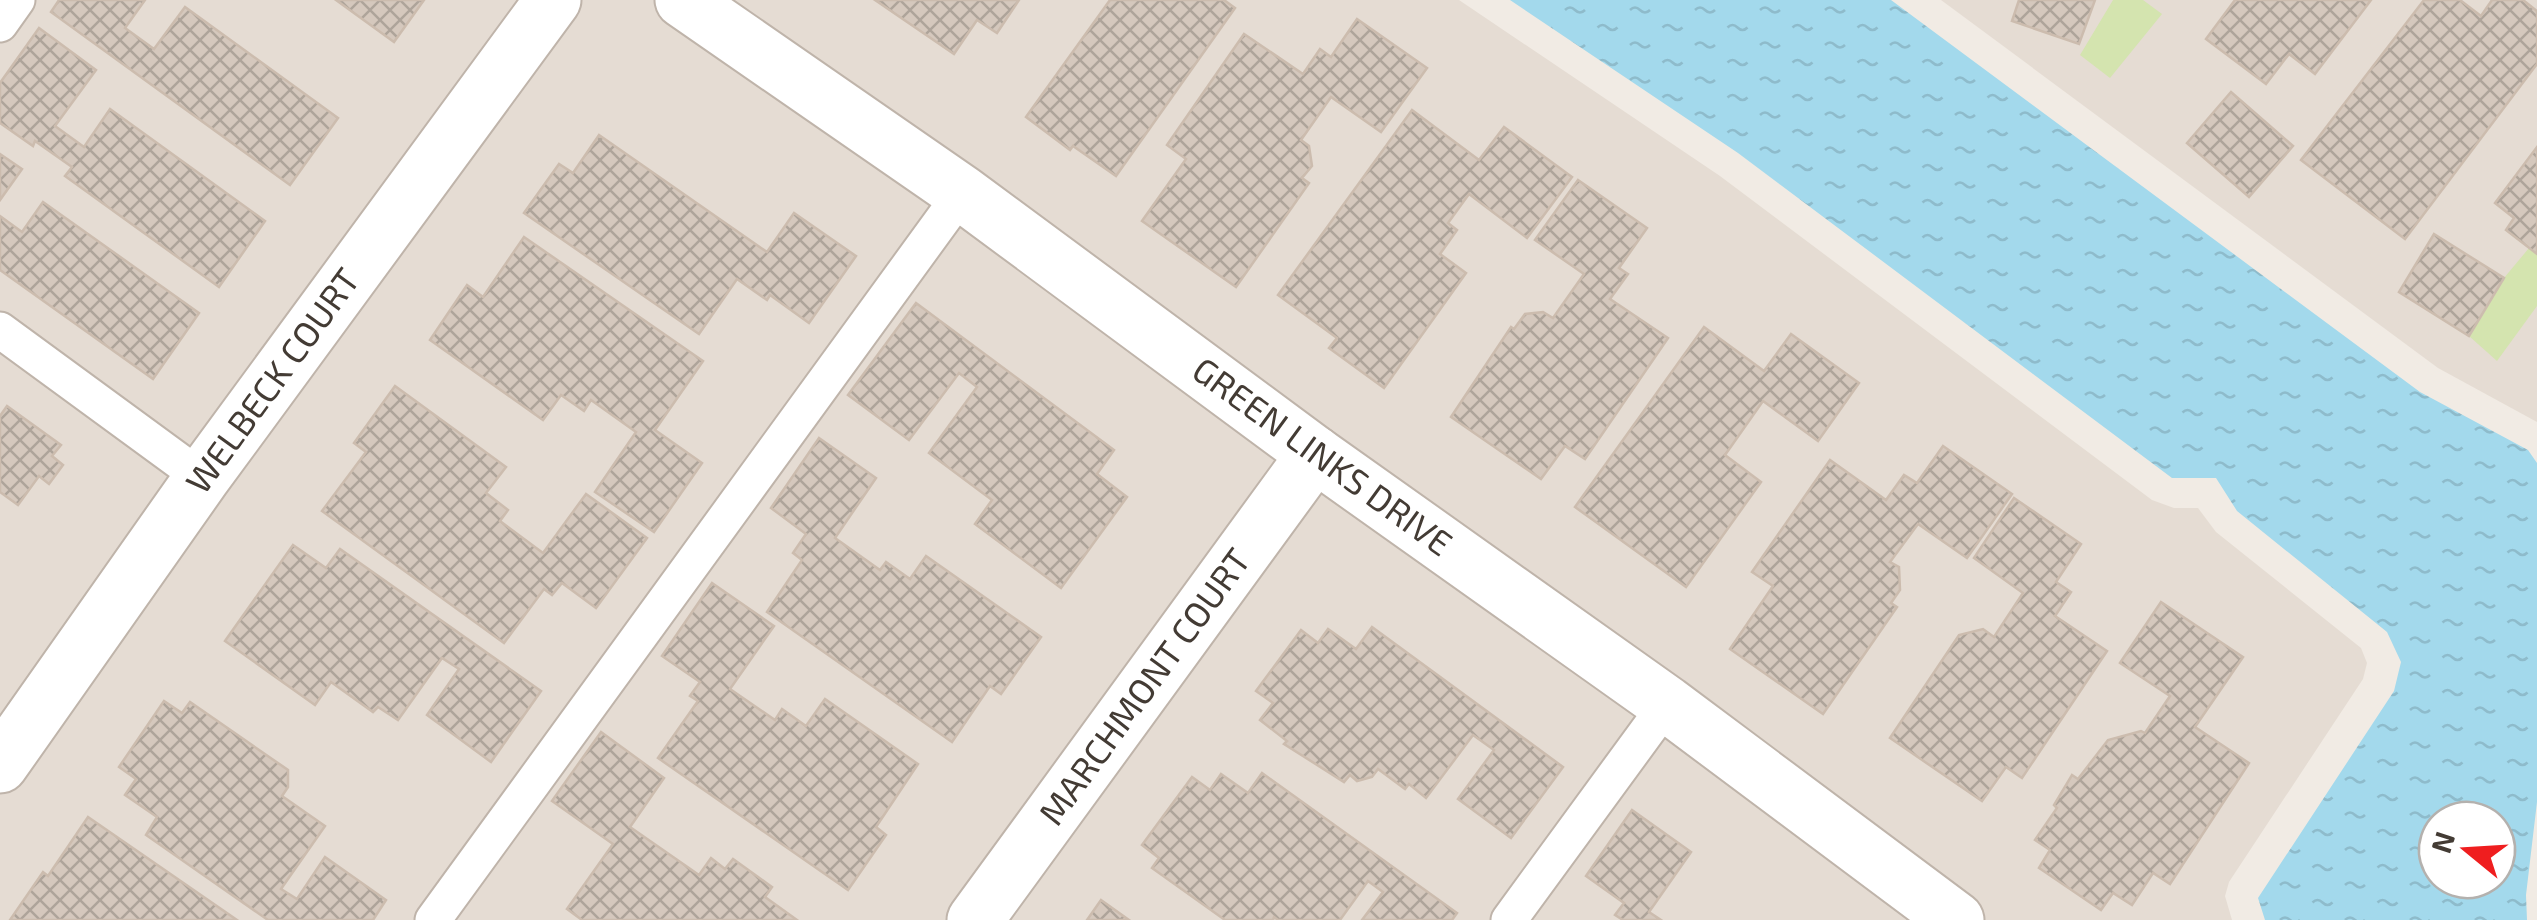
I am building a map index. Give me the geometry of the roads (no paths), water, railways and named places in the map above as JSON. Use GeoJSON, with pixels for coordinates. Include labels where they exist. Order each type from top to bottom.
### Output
{"type":"FeatureCollection","features":[{"type":"Feature","properties":{"kind":"street","name":"WELBECK COURT"},"geometry":{"type":"LineString","coordinates":[[0,766],[202,478],[553,0]]}},
{"type":"Feature","properties":{"kind":"street","name":"GREEN LINKS DRIVE"},"geometry":{"type":"LineString","coordinates":[[684,0],[962,194],[1316,454],[1667,704],[1956,920]]}},
{"type":"Feature","properties":{"kind":"street","name":"MARCHMONT COURT"},"geometry":{"type":"LineString","coordinates":[[976,920],[1316,454]]}},
{"type":"Feature","properties":{"kind":"lane"},"geometry":{"type":"LineString","coordinates":[[0,24],[17,0]]}},
{"type":"Feature","properties":{"kind":"lane"},"geometry":{"type":"LineString","coordinates":[[433,920],[962,194]]}},
{"type":"Feature","properties":{"kind":"lane"},"geometry":{"type":"LineString","coordinates":[[0,330],[202,478]]}},
{"type":"Feature","properties":{"kind":"lane"},"geometry":{"type":"LineString","coordinates":[[1509,920],[1667,704]]}},
{"type":"Feature","properties":{"kind":"water"},"geometry":{"type":"Polygon","coordinates":[[[1510,0],[1891,0],[2420,392],[2528,450],[2537,463],[2537,802],[2526,895],[2527,920],[2265,920],[2258,898],[2394,691],[2401,662],[2387,632],[2237,511],[2216,478],[2172,478],[1738,153],[1510,0]]]}}]}
